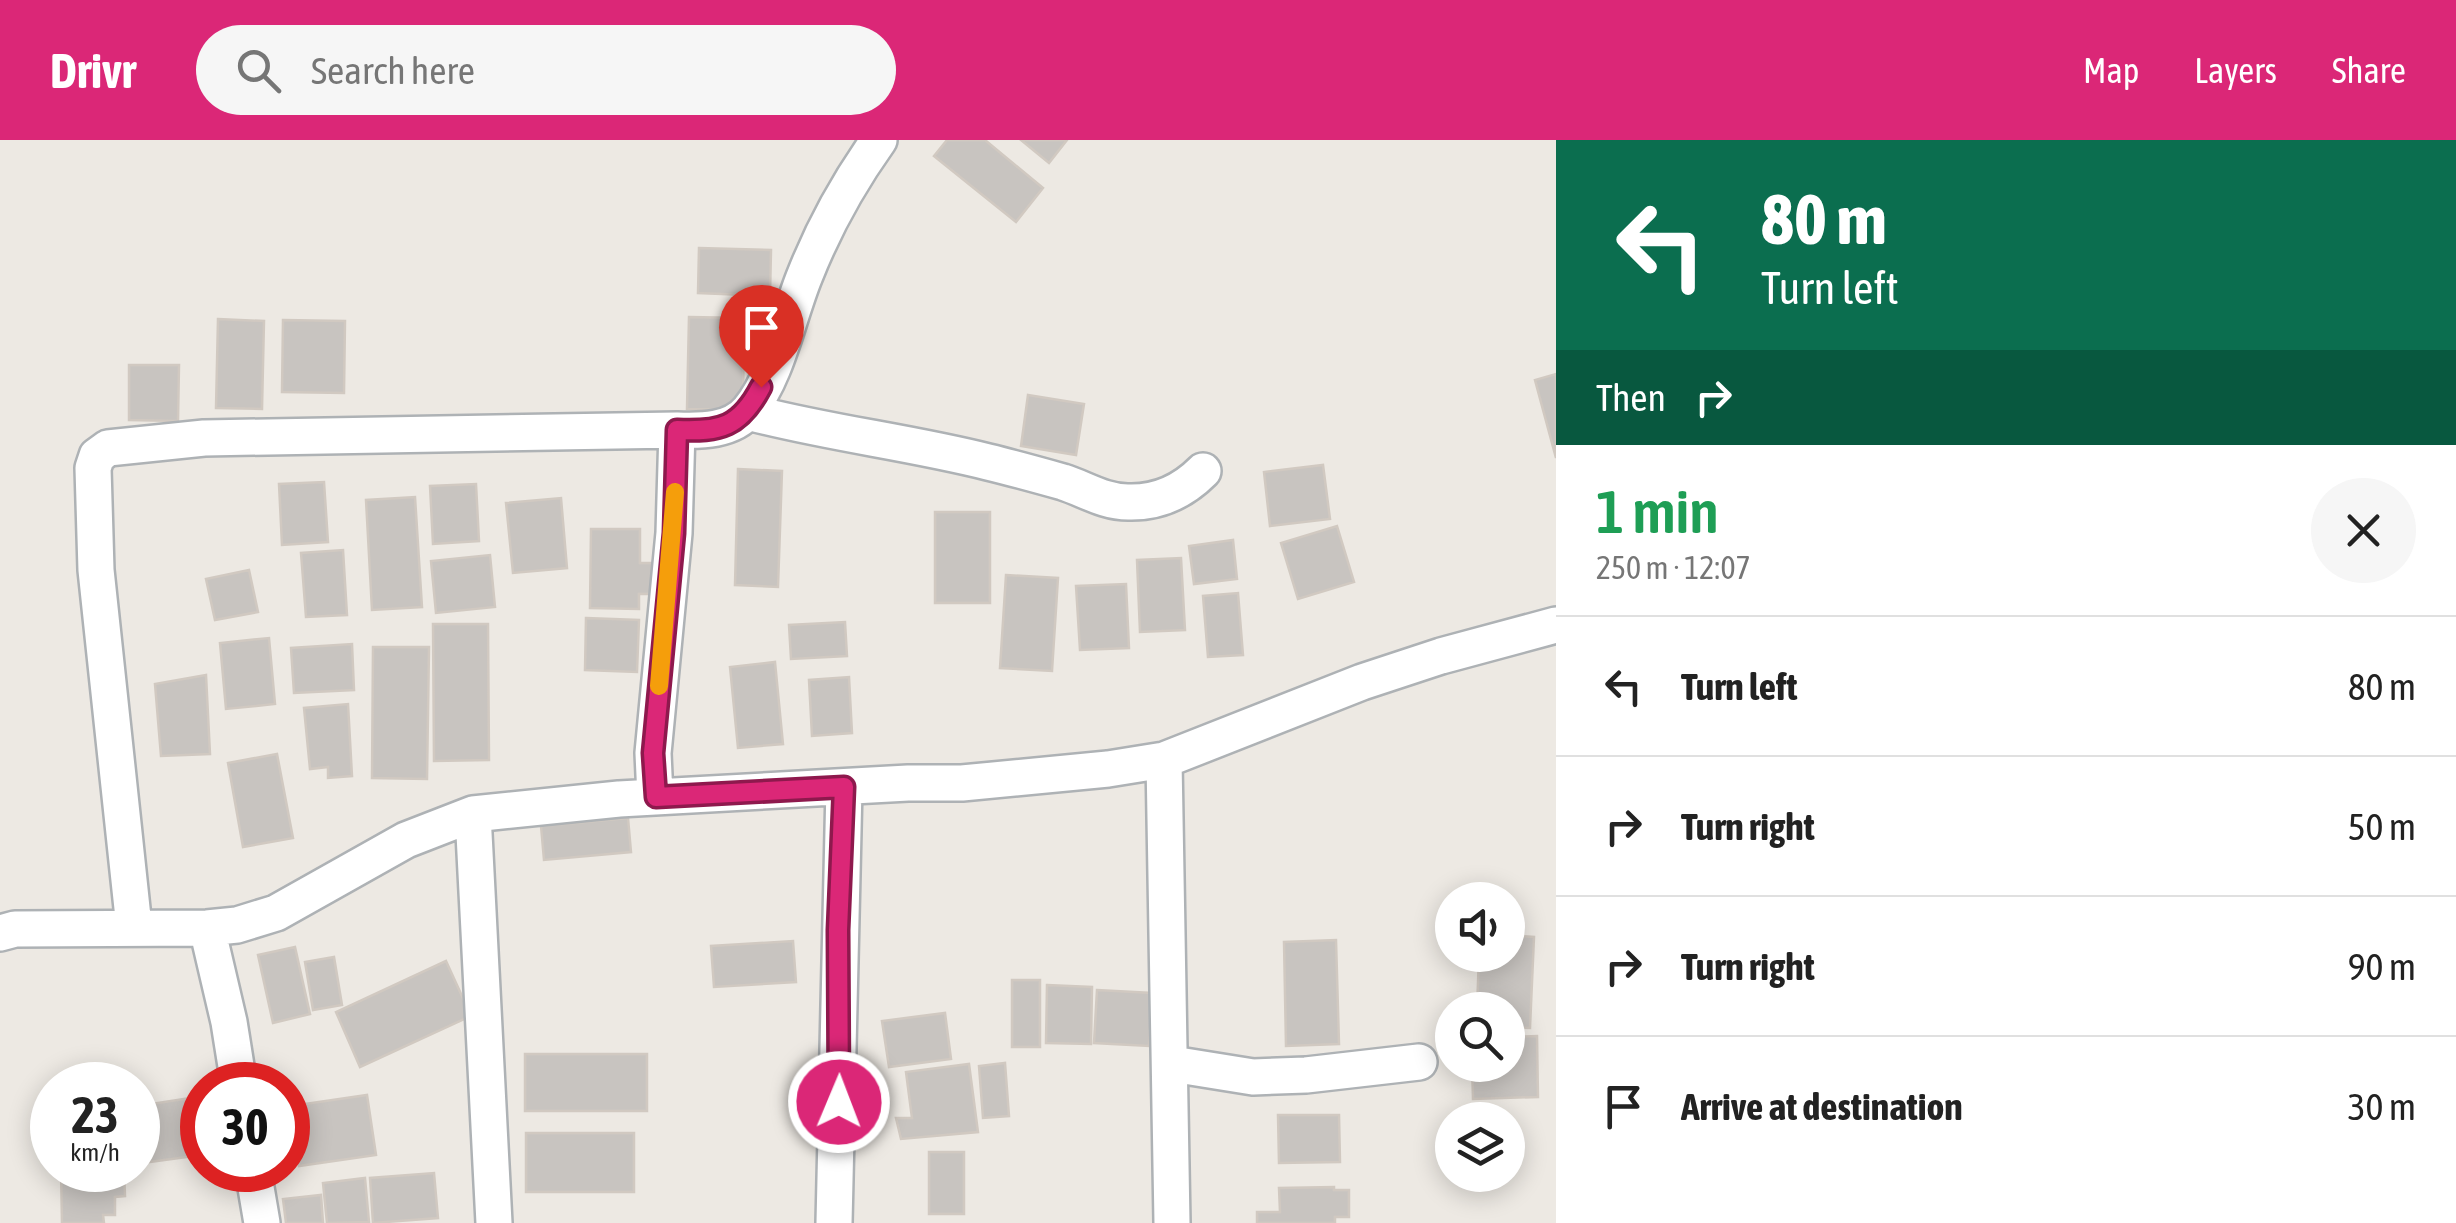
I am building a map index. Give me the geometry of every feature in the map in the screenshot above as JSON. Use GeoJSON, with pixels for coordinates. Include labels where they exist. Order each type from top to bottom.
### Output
{"type":"FeatureCollection","features":[{"type":"Feature","properties":{"kind":"street"},"geometry":{"type":"LineString","coordinates":[[134,926],[96,570],[93,468],[97,456],[108,448],[204,438],[704,431],[723,427],[748,412],[775,362],[805,274],[846,186],[878,140]]}},
{"type":"Feature","properties":{"kind":"street"},"geometry":{"type":"LineString","coordinates":[[748,412],[804,427],[956,454],[1124,502],[1167,497],[1203,471]]}},
{"type":"Feature","properties":{"kind":"street"},"geometry":{"type":"LineString","coordinates":[[656,797],[653,753],[674,533],[677,430]]}},
{"type":"Feature","properties":{"kind":"street"},"geometry":{"type":"LineString","coordinates":[[0,933],[15,929],[237,925],[276,913],[406,840],[473,814],[656,797],[962,783],[1164,760],[1362,682],[1556,625]]}},
{"type":"Feature","properties":{"kind":"street"},"geometry":{"type":"LineString","coordinates":[[1164,760],[1172,1223]]}},
{"type":"Feature","properties":{"kind":"street"},"geometry":{"type":"LineString","coordinates":[[834,1223],[844,787]]}},
{"type":"Feature","properties":{"kind":"street"},"geometry":{"type":"LineString","coordinates":[[473,814],[494,1223]]}},
{"type":"Feature","properties":{"kind":"street"},"geometry":{"type":"LineString","coordinates":[[207,928],[235,1062]]}},
{"type":"Feature","properties":{"kind":"street"},"geometry":{"type":"LineString","coordinates":[[1172,1064],[1252,1077],[1419,1062]]}},
{"type":"Feature","properties":{"kind":"street"},"geometry":{"type":"LineString","coordinates":[[257,1192],[262,1223]]}},
{"type":"Feature","properties":{"kind":"building"},"geometry":{"type":"Polygon","coordinates":[[[947,140],[985,140],[1043,188],[1016,222],[934,156],[947,140]]]}},
{"type":"Feature","properties":{"kind":"building"},"geometry":{"type":"Polygon","coordinates":[[[1021,140],[1067,140],[1049,163],[1021,140]]]}},
{"type":"Feature","properties":{"kind":"building"},"geometry":{"type":"Polygon","coordinates":[[[699,248],[771,250],[770,296],[698,293],[699,248]]]}},
{"type":"Feature","properties":{"kind":"building"},"geometry":{"type":"Polygon","coordinates":[[[689,317],[744,318],[743,410],[687,409],[689,317]]]}},
{"type":"Feature","properties":{"kind":"building"},"geometry":{"type":"Polygon","coordinates":[[[218,319],[264,321],[262,409],[216,408],[218,319]]]}},
{"type":"Feature","properties":{"kind":"building"},"geometry":{"type":"Polygon","coordinates":[[[283,320],[345,321],[344,393],[282,392],[283,320]]]}},
{"type":"Feature","properties":{"kind":"building"},"geometry":{"type":"Polygon","coordinates":[[[129,365],[179,365],[178,421],[129,420],[129,365]]]}},
{"type":"Feature","properties":{"kind":"building"},"geometry":{"type":"Polygon","coordinates":[[[1556,374],[1556,458],[1535,380],[1556,374]]]}},
{"type":"Feature","properties":{"kind":"building"},"geometry":{"type":"Polygon","coordinates":[[[1028,395],[1084,404],[1076,455],[1021,446],[1028,395]]]}},
{"type":"Feature","properties":{"kind":"building"},"geometry":{"type":"Polygon","coordinates":[[[1323,465],[1330,519],[1270,526],[1264,472],[1323,465]]]}},
{"type":"Feature","properties":{"kind":"building"},"geometry":{"type":"Polygon","coordinates":[[[738,469],[782,471],[778,587],[735,585],[738,469]]]}},
{"type":"Feature","properties":{"kind":"building"},"geometry":{"type":"Polygon","coordinates":[[[324,482],[328,542],[282,545],[279,484],[324,482]]]}},
{"type":"Feature","properties":{"kind":"building"},"geometry":{"type":"Polygon","coordinates":[[[476,484],[479,541],[433,544],[430,486],[476,484]]]}},
{"type":"Feature","properties":{"kind":"building"},"geometry":{"type":"Polygon","coordinates":[[[415,497],[422,607],[372,610],[366,500],[415,497]]]}},
{"type":"Feature","properties":{"kind":"building"},"geometry":{"type":"Polygon","coordinates":[[[561,498],[567,568],[513,573],[506,503],[561,498]]]}},
{"type":"Feature","properties":{"kind":"building"},"geometry":{"type":"Polygon","coordinates":[[[935,512],[990,512],[990,603],[935,603],[935,512]]]}},
{"type":"Feature","properties":{"kind":"building"},"geometry":{"type":"Polygon","coordinates":[[[1337,526],[1354,582],[1298,599],[1281,543],[1337,526]]]}},
{"type":"Feature","properties":{"kind":"building"},"geometry":{"type":"Polygon","coordinates":[[[591,529],[640,529],[640,563],[654,563],[653,594],[639,594],[639,609],[590,608],[591,529]]]}},
{"type":"Feature","properties":{"kind":"building"},"geometry":{"type":"Polygon","coordinates":[[[1233,540],[1237,579],[1194,584],[1189,546],[1233,540]]]}},
{"type":"Feature","properties":{"kind":"building"},"geometry":{"type":"Polygon","coordinates":[[[343,550],[347,615],[306,617],[301,553],[343,550]]]}},
{"type":"Feature","properties":{"kind":"building"},"geometry":{"type":"Polygon","coordinates":[[[490,555],[495,607],[436,613],[431,561],[490,555]]]}},
{"type":"Feature","properties":{"kind":"building"},"geometry":{"type":"Polygon","coordinates":[[[1181,558],[1185,630],[1140,632],[1137,560],[1181,558]]]}},
{"type":"Feature","properties":{"kind":"building"},"geometry":{"type":"Polygon","coordinates":[[[249,570],[258,612],[215,620],[206,579],[249,570]]]}},
{"type":"Feature","properties":{"kind":"building"},"geometry":{"type":"Polygon","coordinates":[[[1006,575],[1058,578],[1052,671],[1000,668],[1006,575]]]}},
{"type":"Feature","properties":{"kind":"building"},"geometry":{"type":"Polygon","coordinates":[[[1126,584],[1129,648],[1080,650],[1076,586],[1126,584]]]}},
{"type":"Feature","properties":{"kind":"building"},"geometry":{"type":"Polygon","coordinates":[[[1238,593],[1243,655],[1208,657],[1203,596],[1238,593]]]}},
{"type":"Feature","properties":{"kind":"building"},"geometry":{"type":"Polygon","coordinates":[[[586,618],[639,620],[637,672],[585,670],[586,618]]]}},
{"type":"Feature","properties":{"kind":"building"},"geometry":{"type":"Polygon","coordinates":[[[845,622],[847,656],[791,659],[789,625],[845,622]]]}},
{"type":"Feature","properties":{"kind":"building"},"geometry":{"type":"Polygon","coordinates":[[[433,624],[488,624],[489,760],[434,761],[433,624]]]}},
{"type":"Feature","properties":{"kind":"building"},"geometry":{"type":"Polygon","coordinates":[[[269,638],[275,704],[226,709],[220,643],[269,638]]]}},
{"type":"Feature","properties":{"kind":"building"},"geometry":{"type":"Polygon","coordinates":[[[352,644],[354,690],[294,693],[291,648],[352,644]]]}},
{"type":"Feature","properties":{"kind":"building"},"geometry":{"type":"Polygon","coordinates":[[[373,647],[429,647],[427,779],[372,778],[373,647]]]}},
{"type":"Feature","properties":{"kind":"building"},"geometry":{"type":"Polygon","coordinates":[[[775,662],[783,744],[738,748],[730,667],[775,662]]]}},
{"type":"Feature","properties":{"kind":"building"},"geometry":{"type":"Polygon","coordinates":[[[206,675],[210,754],[161,756],[155,684],[206,675]]]}},
{"type":"Feature","properties":{"kind":"building"},"geometry":{"type":"Polygon","coordinates":[[[849,677],[852,733],[812,736],[809,680],[849,677]]]}},
{"type":"Feature","properties":{"kind":"building"},"geometry":{"type":"Polygon","coordinates":[[[348,704],[352,776],[328,778],[328,767],[310,769],[304,708],[348,704]]]}},
{"type":"Feature","properties":{"kind":"building"},"geometry":{"type":"Polygon","coordinates":[[[277,754],[293,838],[243,847],[228,763],[277,754]]]}},
{"type":"Feature","properties":{"kind":"building"},"geometry":{"type":"Polygon","coordinates":[[[628,818],[631,852],[544,860],[541,826],[628,818]]]}},
{"type":"Feature","properties":{"kind":"building"},"geometry":{"type":"Polygon","coordinates":[[[1525,936],[1534,937],[1530,1028],[1525,1028],[1525,992],[1478,992],[1478,972],[1525,972],[1525,936]]]}},
{"type":"Feature","properties":{"kind":"building"},"geometry":{"type":"Polygon","coordinates":[[[1336,940],[1339,1044],[1286,1046],[1284,942],[1336,940]]]}},
{"type":"Feature","properties":{"kind":"building"},"geometry":{"type":"Polygon","coordinates":[[[793,941],[796,982],[714,987],[711,946],[793,941]]]}},
{"type":"Feature","properties":{"kind":"building"},"geometry":{"type":"Polygon","coordinates":[[[295,947],[310,1014],[273,1023],[258,955],[295,947]]]}},
{"type":"Feature","properties":{"kind":"building"},"geometry":{"type":"Polygon","coordinates":[[[334,957],[342,1005],[313,1010],[305,962],[334,957]]]}},
{"type":"Feature","properties":{"kind":"building"},"geometry":{"type":"Polygon","coordinates":[[[446,961],[471,1016],[360,1067],[336,1012],[446,961]]]}},
{"type":"Feature","properties":{"kind":"building"},"geometry":{"type":"Polygon","coordinates":[[[1012,980],[1040,980],[1040,1047],[1012,1047],[1012,980]]]}},
{"type":"Feature","properties":{"kind":"building"},"geometry":{"type":"Polygon","coordinates":[[[1047,985],[1092,987],[1091,1044],[1046,1043],[1047,985]]]}},
{"type":"Feature","properties":{"kind":"building"},"geometry":{"type":"Polygon","coordinates":[[[1097,990],[1152,993],[1149,1046],[1094,1043],[1097,990]]]}},
{"type":"Feature","properties":{"kind":"building"},"geometry":{"type":"Polygon","coordinates":[[[945,1013],[951,1059],[889,1067],[882,1021],[945,1013]]]}},
{"type":"Feature","properties":{"kind":"building"},"geometry":{"type":"Polygon","coordinates":[[[1525,1036],[1537,1036],[1538,1097],[1473,1099],[1472,1082],[1525,1082],[1525,1036]]]}},
{"type":"Feature","properties":{"kind":"building"},"geometry":{"type":"Polygon","coordinates":[[[525,1054],[647,1054],[647,1111],[525,1111],[525,1054]]]}},
{"type":"Feature","properties":{"kind":"building"},"geometry":{"type":"Polygon","coordinates":[[[1005,1063],[1009,1116],[983,1118],[979,1066],[1005,1063]]]}},
{"type":"Feature","properties":{"kind":"building"},"geometry":{"type":"Polygon","coordinates":[[[969,1064],[978,1132],[901,1139],[896,1118],[912,1118],[906,1072],[969,1064]]]}},
{"type":"Feature","properties":{"kind":"building"},"geometry":{"type":"Polygon","coordinates":[[[367,1095],[376,1155],[310,1164],[310,1103],[367,1095]]]}},
{"type":"Feature","properties":{"kind":"building"},"geometry":{"type":"Polygon","coordinates":[[[180,1100],[180,1158],[160,1161],[160,1103],[180,1100]]]}},
{"type":"Feature","properties":{"kind":"building"},"geometry":{"type":"Polygon","coordinates":[[[1278,1115],[1339,1115],[1340,1162],[1279,1163],[1278,1115]]]}},
{"type":"Feature","properties":{"kind":"building"},"geometry":{"type":"Polygon","coordinates":[[[526,1133],[634,1133],[634,1192],[526,1192],[526,1133]]]}},
{"type":"Feature","properties":{"kind":"building"},"geometry":{"type":"Polygon","coordinates":[[[929,1152],[964,1152],[964,1214],[929,1214],[929,1152]]]}},
{"type":"Feature","properties":{"kind":"building"},"geometry":{"type":"Polygon","coordinates":[[[434,1173],[438,1218],[373,1223],[370,1178],[434,1173]]]}},
{"type":"Feature","properties":{"kind":"building"},"geometry":{"type":"Polygon","coordinates":[[[365,1178],[369,1222],[327,1223],[323,1183],[365,1178]]]}},
{"type":"Feature","properties":{"kind":"building"},"geometry":{"type":"Polygon","coordinates":[[[1279,1188],[1349,1190],[1349,1217],[1335,1217],[1335,1223],[1257,1223],[1257,1212],[1280,1212],[1279,1188]]]}},
{"type":"Feature","properties":{"kind":"building"},"geometry":{"type":"Polygon","coordinates":[[[61,1192],[125,1192],[125,1196],[115,1197],[115,1215],[103,1215],[104,1223],[62,1223],[61,1192]]]}},
{"type":"Feature","properties":{"kind":"building"},"geometry":{"type":"Polygon","coordinates":[[[321,1195],[323,1223],[286,1223],[283,1199],[321,1195]]]}},
{"type":"Feature","properties":{"kind":"slow traffic"},"geometry":{"type":"LineString","coordinates":[[659,686],[675,492]]}},
{"type":"Feature","properties":{"kind":"route"},"geometry":{"type":"LineString","coordinates":[[761,387],[748,412],[723,427],[677,430],[674,533],[653,753],[656,797],[844,787],[838,930],[839,1102]]}}]}
